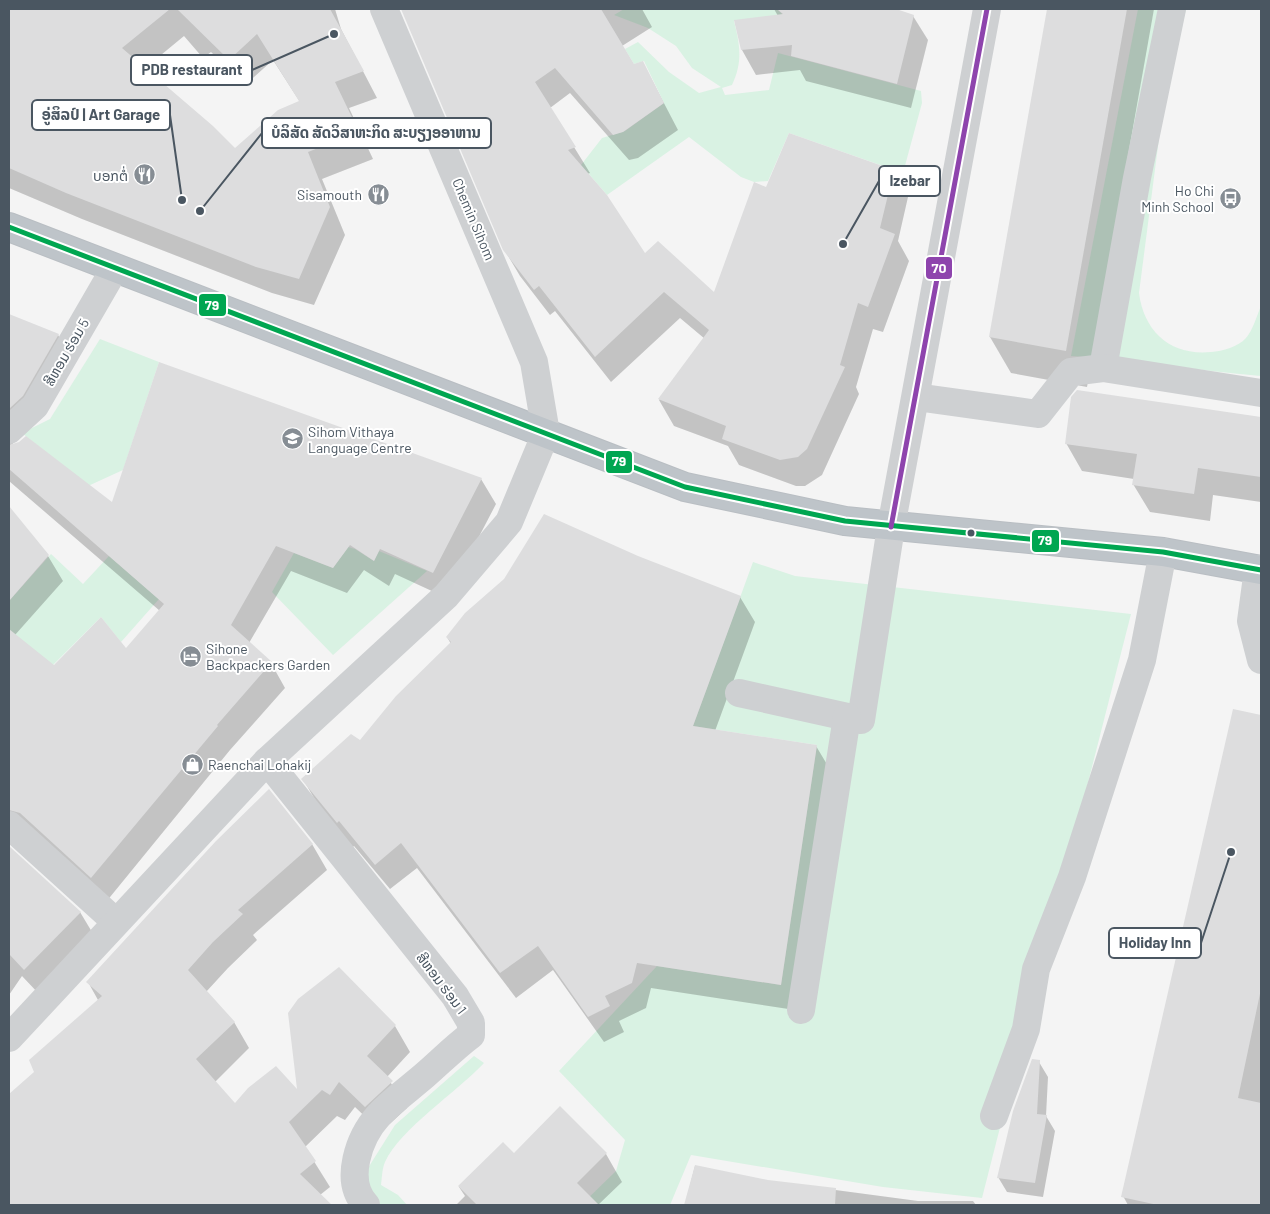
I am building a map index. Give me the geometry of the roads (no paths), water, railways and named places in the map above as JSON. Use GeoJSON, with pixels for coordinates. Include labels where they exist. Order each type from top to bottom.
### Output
{"type":"FeatureCollection","features":[{"type":"Feature","properties":{"kind":"highway"},"geometry":{"type":"LineString","coordinates":[[9,227],[685,487],[845,521],[1163,552],[1259,569]]}},
{"type":"Feature","properties":{"kind":"street","name":"Chemin Sihom"},"geometry":{"type":"LineString","coordinates":[[384,9],[534,362],[546,433]]}},
{"type":"Feature","properties":{"kind":"street"},"geometry":{"type":"LineString","coordinates":[[739,693],[861,720],[892,527],[987,9]]}},
{"type":"Feature","properties":{"kind":"street"},"geometry":{"type":"LineString","coordinates":[[1103,368],[1136,178],[1172,9]]}},
{"type":"Feature","properties":{"kind":"street","name":"ສີຫອມ ຮ່ອມ 5"},"geometry":{"type":"LineString","coordinates":[[9,430],[36,406],[115,268]]}},
{"type":"Feature","properties":{"kind":"street"},"geometry":{"type":"LineString","coordinates":[[916,397],[1026,414],[1038,414],[1071,372],[1103,368],[1261,393]]}},
{"type":"Feature","properties":{"kind":"street"},"geometry":{"type":"LineString","coordinates":[[9,1038],[268,761],[446,596],[509,522],[546,433]]}},
{"type":"Feature","properties":{"kind":"street"},"geometry":{"type":"LineString","coordinates":[[994,1116],[1026,1030],[1036,968],[1072,877],[1142,660],[1163,552]]}},
{"type":"Feature","properties":{"kind":"street"},"geometry":{"type":"LineString","coordinates":[[1259,569],[1251,621],[1261,660]]}},
{"type":"Feature","properties":{"kind":"street"},"geometry":{"type":"LineString","coordinates":[[801,1010],[847,717]]}},
{"type":"Feature","properties":{"kind":"street","name":"ສີຫອມ ຮ່ອມ 1"},"geometry":{"type":"LineString","coordinates":[[268,761],[455,996],[471,1022],[472,1034],[457,1045],[378,1116],[357,1153],[354,1178],[362,1200],[366,1205]]}},
{"type":"Feature","properties":{"kind":"street"},"geometry":{"type":"LineString","coordinates":[[9,825],[116,922]]}},
{"type":"Feature","properties":{"kind":"place","name":"PDB restaurant"},"geometry":{"type":"Point","coordinates":[334,34]}},
{"type":"Feature","properties":{"kind":"place","name":"ບອກຕໍ່"},"geometry":{"type":"Point","coordinates":[144,175]}},
{"type":"Feature","properties":{"kind":"place","name":"Sisamouth"},"geometry":{"type":"Point","coordinates":[378,194]}},
{"type":"Feature","properties":{"kind":"place","name":"Ho Chi Minh School"},"geometry":{"type":"Point","coordinates":[1230,198]}},
{"type":"Feature","properties":{"kind":"place","name":"ອູ່ສິລປ໌ | Art Garage"},"geometry":{"type":"Point","coordinates":[182,200]}},
{"type":"Feature","properties":{"kind":"place","name":"ບໍລິສັດ ສັດວິສາຫະກິດ ສະບຽງອອາຫານ"},"geometry":{"type":"Point","coordinates":[200,211]}},
{"type":"Feature","properties":{"kind":"place","name":"Izebar"},"geometry":{"type":"Point","coordinates":[843,244]}},
{"type":"Feature","properties":{"kind":"place","name":"Sihom Vithaya Language Centre"},"geometry":{"type":"Point","coordinates":[292,439]}},
{"type":"Feature","properties":{"kind":"place","name":"Sihone Backpackers Garden"},"geometry":{"type":"Point","coordinates":[190,656]}},
{"type":"Feature","properties":{"kind":"place","name":"Raenchai Lohakij"},"geometry":{"type":"Point","coordinates":[192,764]}},
{"type":"Feature","properties":{"kind":"place","name":"Holiday Inn"},"geometry":{"type":"Point","coordinates":[1231,852]}}]}
